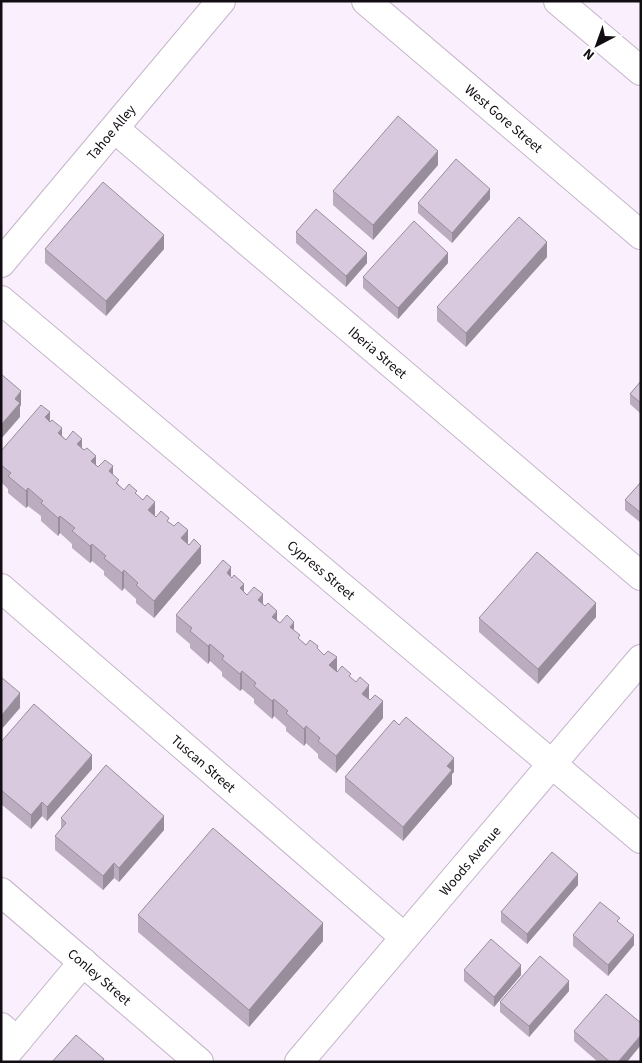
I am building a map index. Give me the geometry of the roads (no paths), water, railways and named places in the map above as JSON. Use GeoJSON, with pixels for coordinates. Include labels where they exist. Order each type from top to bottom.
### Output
{"type":"FeatureCollection","features":[{"type":"Feature","properties":{"kind":"street","name":"Tahoe Alley"},"geometry":{"type":"LineString","coordinates":[[1,263],[221,1]]}},
{"type":"Feature","properties":{"kind":"street","name":"West Gore Street"},"geometry":{"type":"LineString","coordinates":[[366,1],[641,235]]}},
{"type":"Feature","properties":{"kind":"street"},"geometry":{"type":"LineString","coordinates":[[558,1],[641,71]]}},
{"type":"Feature","properties":{"kind":"street","name":"Iberia Street"},"geometry":{"type":"LineString","coordinates":[[115,129],[641,576]]}},
{"type":"Feature","properties":{"kind":"street","name":"Cypress Street"},"geometry":{"type":"LineString","coordinates":[[1,300],[641,839]]}},
{"type":"Feature","properties":{"kind":"street","name":"Tuscan Street"},"geometry":{"type":"LineString","coordinates":[[1,588],[404,937]]}},
{"type":"Feature","properties":{"kind":"street","name":"Woods Avenue"},"geometry":{"type":"LineString","coordinates":[[299,1062],[641,659]]}},
{"type":"Feature","properties":{"kind":"street","name":"Conley Street"},"geometry":{"type":"LineString","coordinates":[[1,892],[199,1062]]}},
{"type":"Feature","properties":{"kind":"street"},"geometry":{"type":"LineString","coordinates":[[7,1043],[83,962]]}}]}
